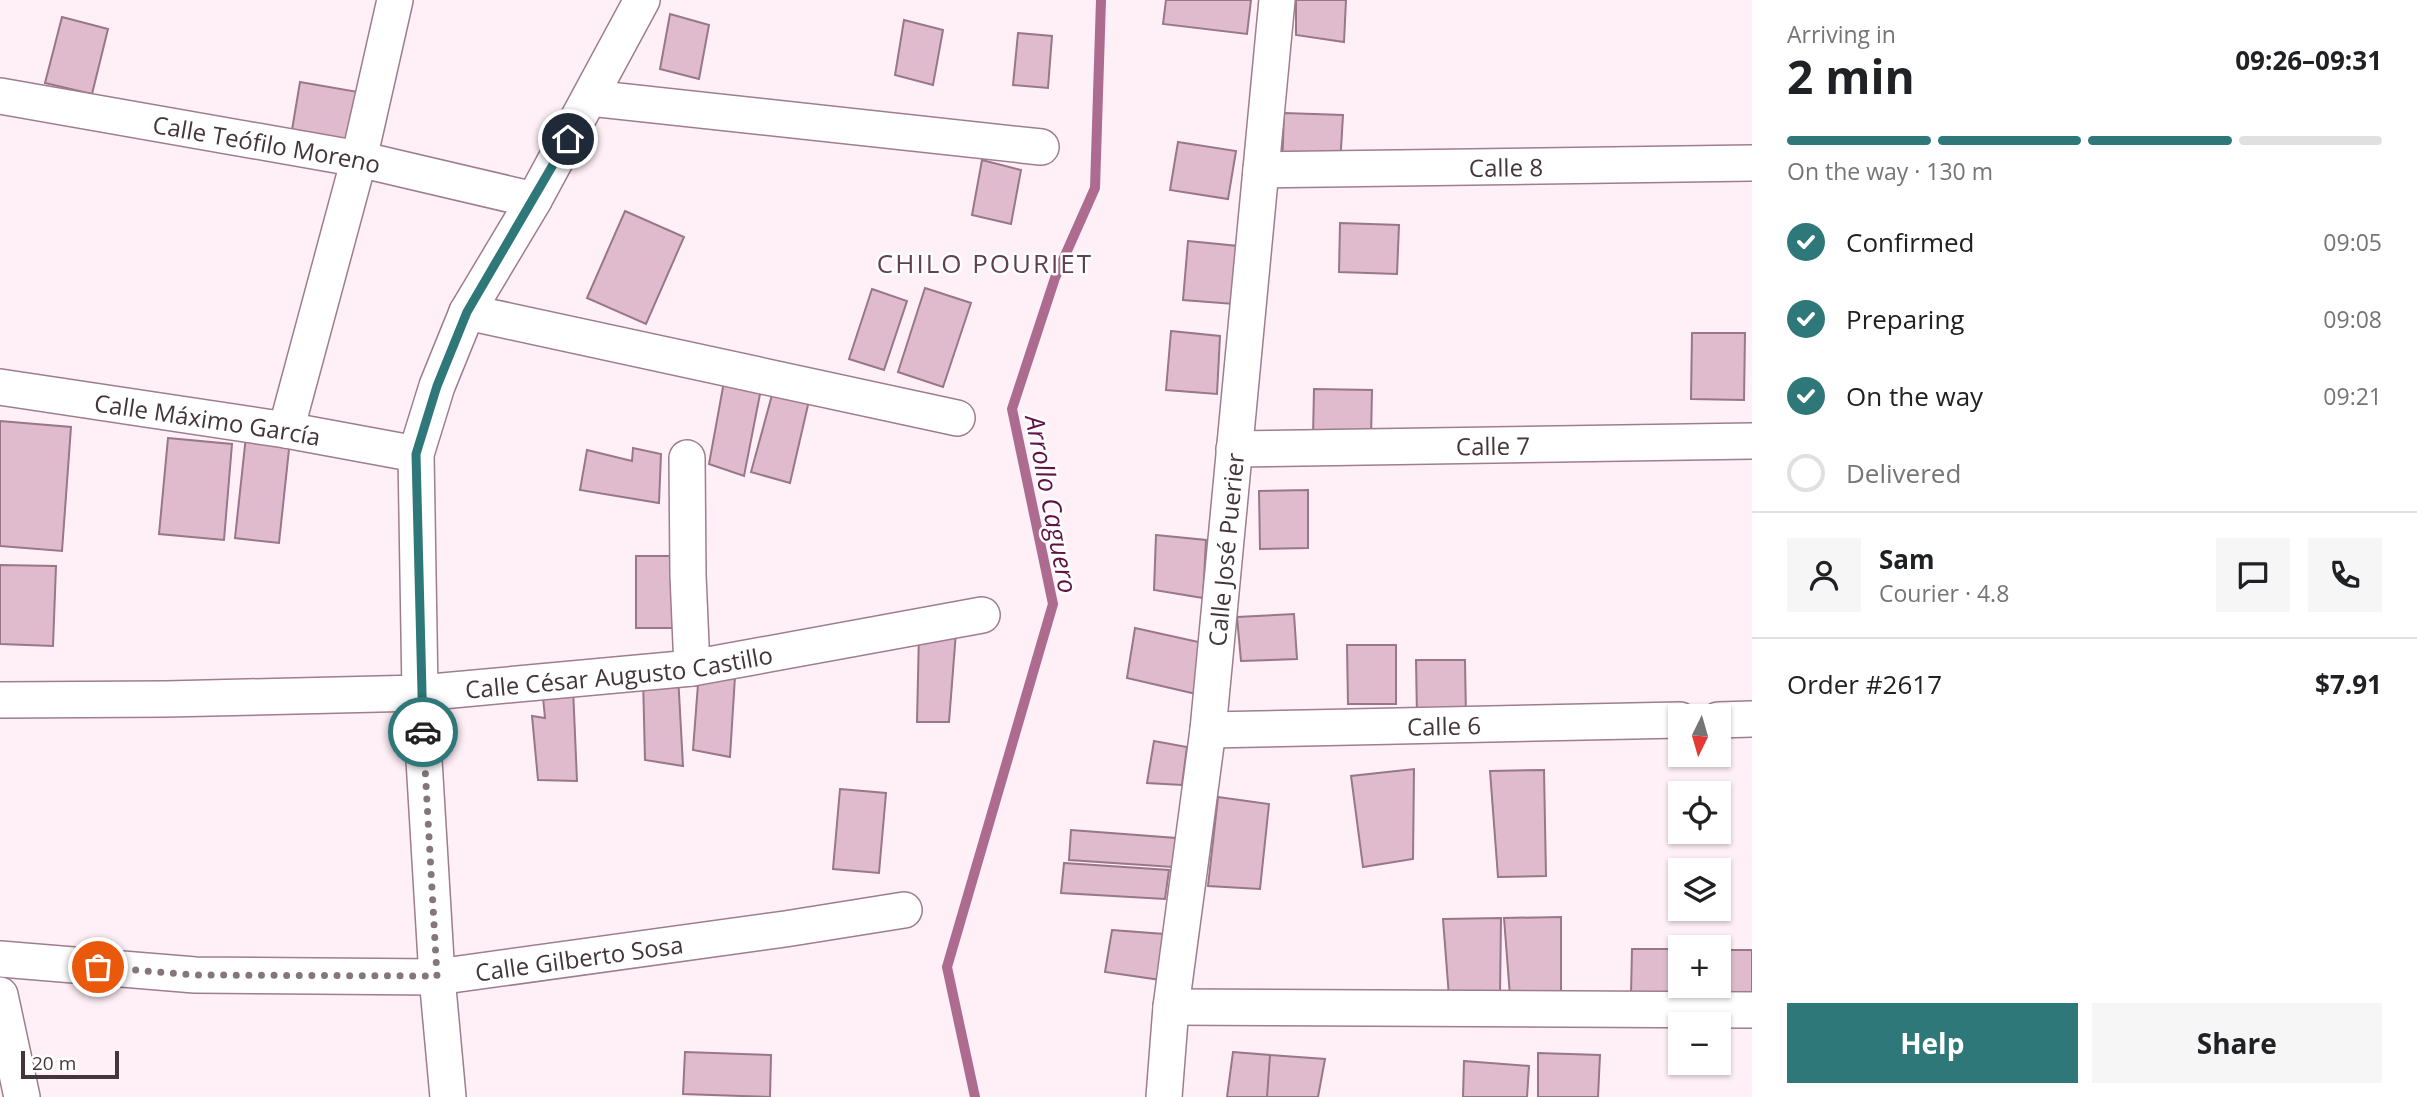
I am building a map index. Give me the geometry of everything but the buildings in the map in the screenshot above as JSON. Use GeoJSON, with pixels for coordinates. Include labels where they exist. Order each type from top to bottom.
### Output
{"type":"FeatureCollection","features":[{"type":"Feature","properties":{"kind":"street"},"geometry":{"type":"LineString","coordinates":[[286,430],[359,159],[395,0]]}},
{"type":"Feature","properties":{"kind":"street"},"geometry":{"type":"LineString","coordinates":[[448,1097],[437,976],[420,693],[416,454],[437,386],[467,312],[534,200],[642,0]]}},
{"type":"Feature","properties":{"kind":"street","name":"Calle José Puerier"},"geometry":{"type":"LineString","coordinates":[[1164,1097],[1171,1007],[1208,730],[1277,0]]}},
{"type":"Feature","properties":{"kind":"street","name":"Calle Teófilo Moreno"},"geometry":{"type":"LineString","coordinates":[[0,96],[359,159],[534,200]]}},
{"type":"Feature","properties":{"kind":"street"},"geometry":{"type":"LineString","coordinates":[[590,98],[1041,147]]}},
{"type":"Feature","properties":{"kind":"street","name":"Calle 8"},"geometry":{"type":"LineString","coordinates":[[1261,170],[1752,163]]}},
{"type":"Feature","properties":{"kind":"street"},"geometry":{"type":"LineString","coordinates":[[467,312],[957,418]]}},
{"type":"Feature","properties":{"kind":"street","name":"Calle Máximo García"},"geometry":{"type":"LineString","coordinates":[[0,387],[286,430],[416,454]]}},
{"type":"Feature","properties":{"kind":"street","name":"Calle 7"},"geometry":{"type":"LineString","coordinates":[[1234,449],[1752,441]]}},
{"type":"Feature","properties":{"kind":"street"},"geometry":{"type":"LineString","coordinates":[[687,458],[692,668]]}},
{"type":"Feature","properties":{"kind":"street","name":"Calle César Augusto Castillo"},"geometry":{"type":"LineString","coordinates":[[0,700],[420,693],[692,668],[982,615]]}},
{"type":"Feature","properties":{"kind":"street"},"geometry":{"type":"LineString","coordinates":[[1731,720],[1752,719]]}},
{"type":"Feature","properties":{"kind":"street","name":"Calle 6"},"geometry":{"type":"LineString","coordinates":[[1208,730],[1668,720]]}},
{"type":"Feature","properties":{"kind":"street","name":"Calle Gilberto Sosa"},"geometry":{"type":"LineString","coordinates":[[0,959],[195,975],[437,976],[785,929],[904,910]]}},
{"type":"Feature","properties":{"kind":"street"},"geometry":{"type":"LineString","coordinates":[[0,995],[22,1097]]}},
{"type":"Feature","properties":{"kind":"street"},"geometry":{"type":"LineString","coordinates":[[1171,1007],[1752,1010]]}},
{"type":"Feature","properties":{"kind":"waterway","name":"Arrollo Caguero"},"geometry":{"type":"LineString","coordinates":[[975,1097],[947,967],[1053,604],[1012,409],[1055,278],[1095,188],[1101,0]]}},
{"type":"Feature","properties":{"kind":"way so far"},"geometry":{"type":"LineString","coordinates":[[98,967],[195,975],[437,976],[423,732]]}},
{"type":"Feature","properties":{"kind":"district","name":"CHILO POURIET"},"geometry":{"type":"Point","coordinates":[985,263]}},
{"type":"Feature","properties":{"kind":"route"},"geometry":{"type":"LineString","coordinates":[[423,732],[416,454],[437,386],[467,312],[568,139]]}}]}
